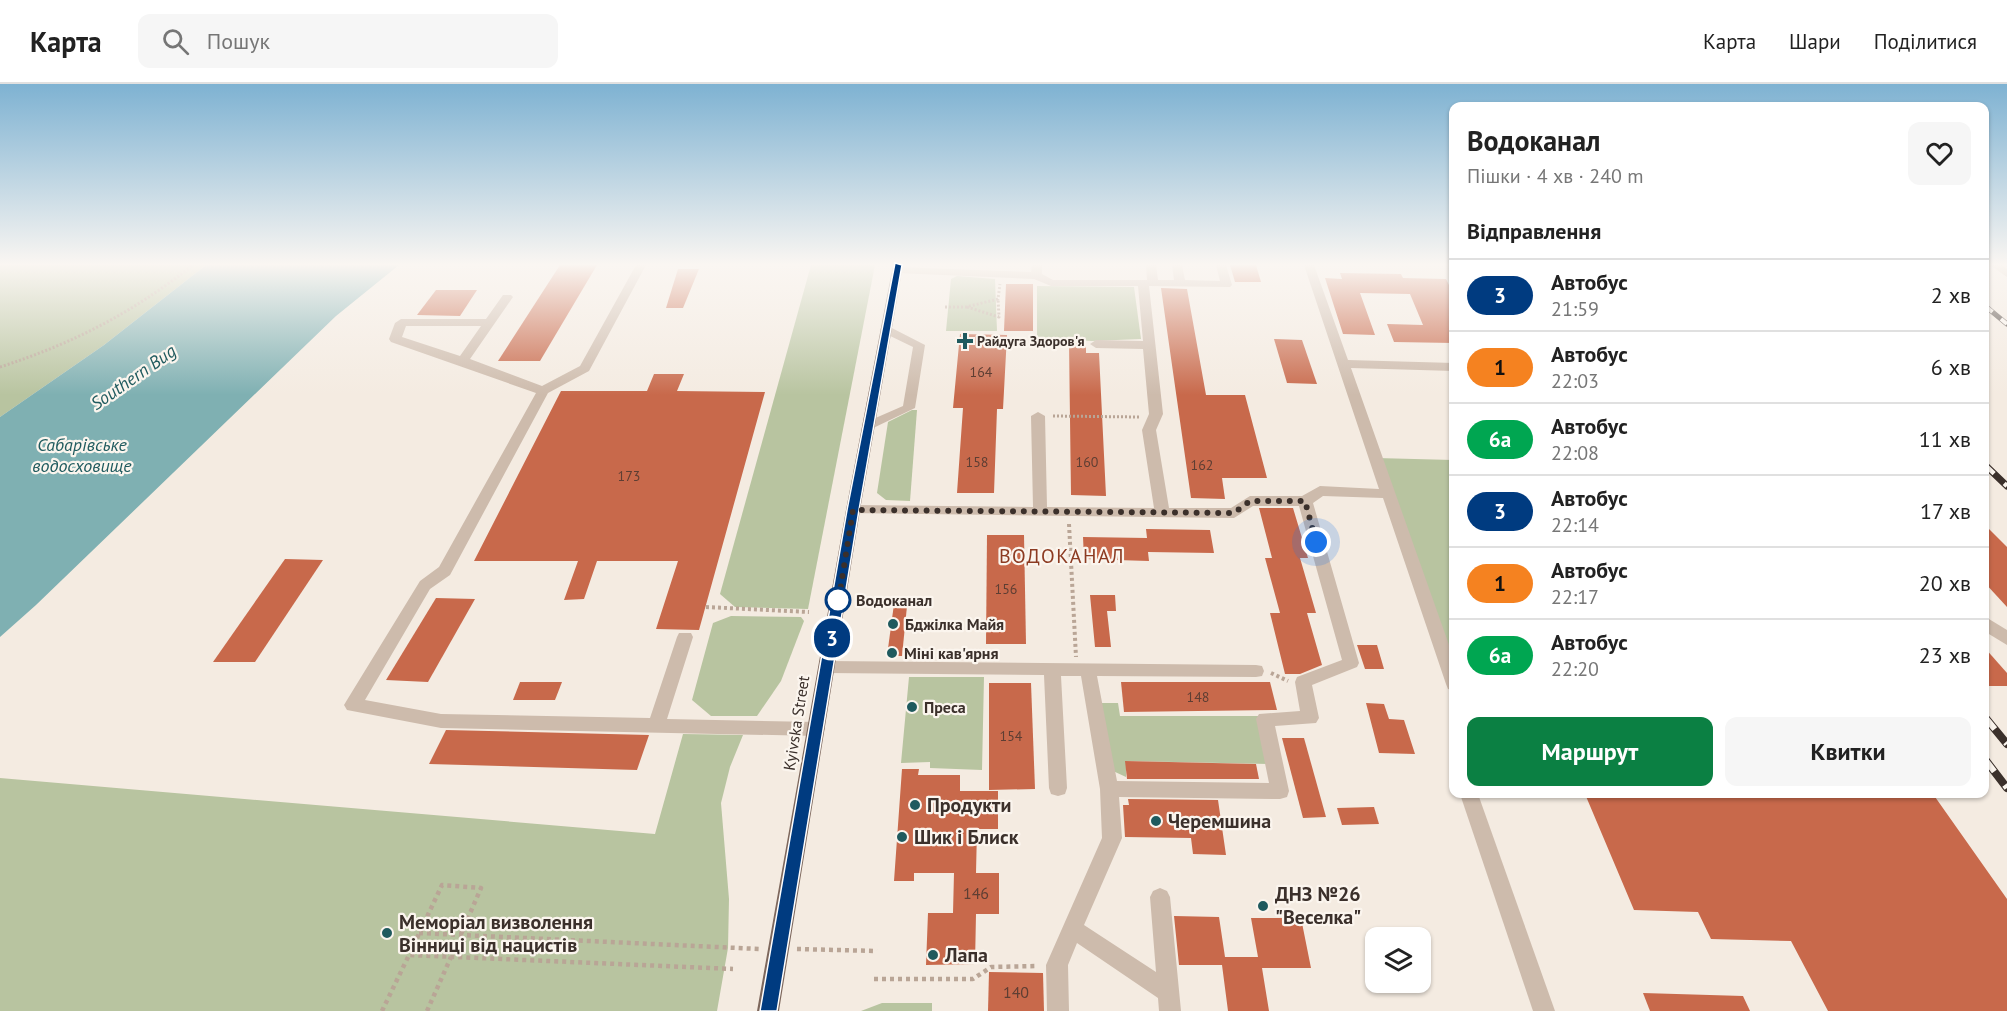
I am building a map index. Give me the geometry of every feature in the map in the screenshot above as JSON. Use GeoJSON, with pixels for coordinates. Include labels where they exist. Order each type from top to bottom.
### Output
{"type":"FeatureCollection","features":[{"type":"Feature","properties":{"kind":"main road","name":"Kyivska Street"},"geometry":{"type":"LineString","coordinates":[[768,1011],[853,510],[890,308]]}},
{"type":"Feature","properties":{"kind":"lane"},"geometry":{"type":"LineString","coordinates":[[463,361],[499,308]]}},
{"type":"Feature","properties":{"kind":"lane"},"geometry":{"type":"LineString","coordinates":[[617,308],[585,368],[543,391],[445,571],[425,585],[353,705],[441,721],[816,729]]}},
{"type":"Feature","properties":{"kind":"lane"},"geometry":{"type":"LineString","coordinates":[[1148,308],[1154,417],[1149,430],[1162,511]]}},
{"type":"Feature","properties":{"kind":"lane"},"geometry":{"type":"LineString","coordinates":[[1323,308],[1449,669]]}},
{"type":"Feature","properties":{"kind":"lane"},"geometry":{"type":"LineString","coordinates":[[489,322],[401,323],[395,339],[543,391]]}},
{"type":"Feature","properties":{"kind":"lane"},"geometry":{"type":"LineString","coordinates":[[868,426],[909,408],[919,345],[886,329]]}},
{"type":"Feature","properties":{"kind":"lane"},"geometry":{"type":"LineString","coordinates":[[1096,344],[1149,345]]}},
{"type":"Feature","properties":{"kind":"lane"},"geometry":{"type":"LineString","coordinates":[[1342,364],[1449,367]]}},
{"type":"Feature","properties":{"kind":"lane"},"geometry":{"type":"LineString","coordinates":[[1038,416],[1040,511]]}},
{"type":"Feature","properties":{"kind":"lane"},"geometry":{"type":"LineString","coordinates":[[853,510],[1234,513],[1250,501],[1305,501],[1320,491],[1389,494]]}},
{"type":"Feature","properties":{"kind":"lane"},"geometry":{"type":"LineString","coordinates":[[1109,789],[1280,791],[1265,719],[1310,718],[1303,682],[1351,663],[1305,501]]}},
{"type":"Feature","properties":{"kind":"lane"},"geometry":{"type":"LineString","coordinates":[[1989,626],[2007,639]]}},
{"type":"Feature","properties":{"kind":"lane"},"geometry":{"type":"LineString","coordinates":[[656,727],[685,638]]}},
{"type":"Feature","properties":{"kind":"lane"},"geometry":{"type":"LineString","coordinates":[[827,667],[1256,671]]}},
{"type":"Feature","properties":{"kind":"lane"},"geometry":{"type":"LineString","coordinates":[[1052,670],[1058,788]]}},
{"type":"Feature","properties":{"kind":"lane"},"geometry":{"type":"LineString","coordinates":[[1058,1011],[1058,965],[1112,838],[1109,789],[1082,670]]}},
{"type":"Feature","properties":{"kind":"lane"},"geometry":{"type":"LineString","coordinates":[[1470,798],[1544,1011]]}},
{"type":"Feature","properties":{"kind":"lane"},"geometry":{"type":"LineString","coordinates":[[1160,897],[1169,1001]]}},
{"type":"Feature","properties":{"kind":"lane"},"geometry":{"type":"LineString","coordinates":[[1074,930],[1169,1001]]}},
{"type":"Feature","properties":{"kind":"path"},"geometry":{"type":"LineString","coordinates":[[0,368],[44,354],[132,308]]}},
{"type":"Feature","properties":{"kind":"path"},"geometry":{"type":"LineString","coordinates":[[970,308],[999,317],[999,308]]}},
{"type":"Feature","properties":{"kind":"path"},"geometry":{"type":"LineString","coordinates":[[1038,416],[1154,417]]}},
{"type":"Feature","properties":{"kind":"path"},"geometry":{"type":"LineString","coordinates":[[1068,511],[1082,670]]}},
{"type":"Feature","properties":{"kind":"path"},"geometry":{"type":"LineString","coordinates":[[706,607],[809,612]]}},
{"type":"Feature","properties":{"kind":"path"},"geometry":{"type":"LineString","coordinates":[[1256,671],[1269,671],[1282,680],[1303,682]]}},
{"type":"Feature","properties":{"kind":"path"},"geometry":{"type":"LineString","coordinates":[[382,1011],[442,885],[481,888],[461,934]]}},
{"type":"Feature","properties":{"kind":"path"},"geometry":{"type":"LineString","coordinates":[[419,933],[780,949],[877,951]]}},
{"type":"Feature","properties":{"kind":"path"},"geometry":{"type":"LineString","coordinates":[[409,955],[733,969]]}},
{"type":"Feature","properties":{"kind":"path"},"geometry":{"type":"LineString","coordinates":[[427,1011],[451,957]]}},
{"type":"Feature","properties":{"kind":"path"},"geometry":{"type":"LineString","coordinates":[[874,979],[973,979],[991,967],[1058,965]]}},
{"type":"Feature","properties":{"kind":"green space"},"geometry":{"type":"Polygon","coordinates":[[[0,308],[151,308],[104,345],[0,417],[0,308]]]}},
{"type":"Feature","properties":{"kind":"green space"},"geometry":{"type":"Polygon","coordinates":[[[799,308],[867,308],[808,609],[735,607],[720,594],[799,308]]]}},
{"type":"Feature","properties":{"kind":"green space"},"geometry":{"type":"Polygon","coordinates":[[[948,308],[996,308],[997,331],[946,331],[948,308]]]}},
{"type":"Feature","properties":{"kind":"green space"},"geometry":{"type":"Polygon","coordinates":[[[1037,308],[1137,308],[1141,339],[1092,341],[1037,339],[1037,308]]]}},
{"type":"Feature","properties":{"kind":"green space"},"geometry":{"type":"Polygon","coordinates":[[[912,410],[917,410],[910,501],[886,500],[877,493],[888,422],[912,410]]]}},
{"type":"Feature","properties":{"kind":"green space"},"geometry":{"type":"Polygon","coordinates":[[[1376,458],[1449,460],[1449,672],[1376,458]]]}},
{"type":"Feature","properties":{"kind":"green space"},"geometry":{"type":"Polygon","coordinates":[[[731,616],[801,617],[804,621],[781,681],[757,716],[711,716],[692,700],[713,623],[731,616]]]}},
{"type":"Feature","properties":{"kind":"green space"},"geometry":{"type":"Polygon","coordinates":[[[909,677],[984,677],[982,770],[930,768],[930,762],[901,763],[909,677]]]}},
{"type":"Feature","properties":{"kind":"green space"},"geometry":{"type":"Polygon","coordinates":[[[1100,703],[1118,703],[1120,716],[1259,716],[1269,764],[1126,761],[1126,777],[1113,771],[1100,703]]]}},
{"type":"Feature","properties":{"kind":"green space"},"geometry":{"type":"Polygon","coordinates":[[[683,734],[743,735],[730,767],[721,803],[729,899],[728,948],[717,1011],[0,1011],[0,778],[655,834],[683,734]]]}},
{"type":"Feature","properties":{"kind":"green space"},"geometry":{"type":"Polygon","coordinates":[[[882,1003],[932,1003],[932,1011],[861,1011],[882,1003]]]}},
{"type":"Feature","properties":{"kind":"water","name":"Сабарівське водосховище"},"geometry":{"type":"Polygon","coordinates":[[[151,308],[346,308],[0,637],[0,417],[104,345],[151,308]]]}},
{"type":"Feature","properties":{"kind":"building"},"geometry":{"type":"Polygon","coordinates":[[[422,308],[465,308],[460,316],[417,315],[422,308]]]}},
{"type":"Feature","properties":{"kind":"building"},"geometry":{"type":"Polygon","coordinates":[[[532,308],[571,308],[540,361],[498,361],[532,308]]]}},
{"type":"Feature","properties":{"kind":"building"},"geometry":{"type":"Polygon","coordinates":[[[1005,308],[1033,308],[1033,331],[1004,331],[1005,308]]]}},
{"type":"Feature","properties":{"kind":"building"},"geometry":{"type":"Polygon","coordinates":[[[1164,308],[1190,308],[1206,395],[1245,395],[1267,478],[1222,478],[1225,499],[1191,498],[1164,308]]]}},
{"type":"Feature","properties":{"kind":"building"},"geometry":{"type":"Polygon","coordinates":[[[1335,308],[1365,308],[1375,335],[1343,334],[1335,308]]]}},
{"type":"Feature","properties":{"kind":"building"},"geometry":{"type":"Polygon","coordinates":[[[1416,308],[1449,308],[1449,343],[1394,342],[1387,324],[1423,325],[1416,308]]]}},
{"type":"Feature","properties":{"kind":"building"},"geometry":{"type":"Polygon","coordinates":[[[960,334],[1007,335],[1003,409],[997,409],[994,493],[957,493],[963,408],[953,408],[960,334]]]}},
{"type":"Feature","properties":{"kind":"building"},"geometry":{"type":"Polygon","coordinates":[[[1274,339],[1302,340],[1317,384],[1287,383],[1274,339]]]}},
{"type":"Feature","properties":{"kind":"building"},"geometry":{"type":"Polygon","coordinates":[[[1069,342],[1086,342],[1086,353],[1099,353],[1106,496],[1071,495],[1069,342]]]}},
{"type":"Feature","properties":{"kind":"building"},"geometry":{"type":"Polygon","coordinates":[[[654,374],[684,374],[677,391],[765,392],[699,630],[656,629],[678,561],[597,561],[584,599],[564,600],[578,561],[474,561],[561,391],[647,391],[654,374]]]}},
{"type":"Feature","properties":{"kind":"building"},"geometry":{"type":"Polygon","coordinates":[[[1259,508],[1293,508],[1308,558],[1300,558],[1316,613],[1307,613],[1322,665],[1300,674],[1285,674],[1270,613],[1280,613],[1265,558],[1272,558],[1259,508]]]}},
{"type":"Feature","properties":{"kind":"building"},"geometry":{"type":"Polygon","coordinates":[[[1146,529],[1210,530],[1214,553],[1148,552],[1149,561],[1084,559],[1083,537],[1147,538],[1146,529]]]}},
{"type":"Feature","properties":{"kind":"building"},"geometry":{"type":"Polygon","coordinates":[[[1989,529],[2007,547],[2007,607],[1989,587],[1989,529]]]}},
{"type":"Feature","properties":{"kind":"building"},"geometry":{"type":"Polygon","coordinates":[[[987,535],[1024,535],[1026,644],[986,644],[987,535]]]}},
{"type":"Feature","properties":{"kind":"building"},"geometry":{"type":"Polygon","coordinates":[[[285,559],[323,560],[255,662],[213,662],[285,559]]]}},
{"type":"Feature","properties":{"kind":"building"},"geometry":{"type":"Polygon","coordinates":[[[1090,595],[1115,595],[1116,611],[1107,611],[1111,647],[1095,647],[1090,595]]]}},
{"type":"Feature","properties":{"kind":"building"},"geometry":{"type":"Polygon","coordinates":[[[436,598],[475,599],[428,682],[386,680],[436,598]]]}},
{"type":"Feature","properties":{"kind":"building"},"geometry":{"type":"Polygon","coordinates":[[[894,604],[907,606],[902,656],[887,656],[894,604]]]}},
{"type":"Feature","properties":{"kind":"building"},"geometry":{"type":"Polygon","coordinates":[[[1357,645],[1377,645],[1384,669],[1365,669],[1357,645]]]}},
{"type":"Feature","properties":{"kind":"building"},"geometry":{"type":"Polygon","coordinates":[[[1989,653],[2007,673],[2007,686],[1989,686],[1989,653]]]}},
{"type":"Feature","properties":{"kind":"building"},"geometry":{"type":"Polygon","coordinates":[[[520,682],[562,682],[555,700],[513,700],[520,682]]]}},
{"type":"Feature","properties":{"kind":"building"},"geometry":{"type":"Polygon","coordinates":[[[1121,682],[1270,682],[1277,710],[1124,712],[1121,682]]]}},
{"type":"Feature","properties":{"kind":"building"},"geometry":{"type":"Polygon","coordinates":[[[989,683],[1031,683],[1035,789],[989,790],[989,683]]]}},
{"type":"Feature","properties":{"kind":"building"},"geometry":{"type":"Polygon","coordinates":[[[1366,703],[1384,704],[1389,719],[1404,720],[1415,754],[1379,753],[1366,703]]]}},
{"type":"Feature","properties":{"kind":"building"},"geometry":{"type":"Polygon","coordinates":[[[446,730],[649,735],[637,770],[429,764],[446,730]]]}},
{"type":"Feature","properties":{"kind":"building"},"geometry":{"type":"Polygon","coordinates":[[[1282,738],[1304,738],[1326,817],[1303,818],[1282,738]]]}},
{"type":"Feature","properties":{"kind":"building"},"geometry":{"type":"Polygon","coordinates":[[[1125,761],[1256,764],[1259,779],[1127,779],[1125,761]]]}},
{"type":"Feature","properties":{"kind":"building"},"geometry":{"type":"Polygon","coordinates":[[[902,769],[919,769],[918,775],[960,775],[960,791],[998,791],[998,829],[977,829],[976,873],[999,873],[999,914],[976,914],[975,964],[926,965],[928,913],[953,913],[954,873],[914,873],[914,881],[894,881],[902,769]]]}},
{"type":"Feature","properties":{"kind":"building"},"geometry":{"type":"Polygon","coordinates":[[[1587,798],[1936,798],[2007,899],[2007,1011],[1828,1011],[1791,941],[1711,939],[1698,912],[1634,910],[1587,798]]]}},
{"type":"Feature","properties":{"kind":"building"},"geometry":{"type":"Polygon","coordinates":[[[1128,799],[1218,800],[1226,855],[1193,854],[1191,838],[1125,837],[1123,805],[1129,805],[1128,799]]]}},
{"type":"Feature","properties":{"kind":"building"},"geometry":{"type":"Polygon","coordinates":[[[1374,807],[1379,824],[1342,825],[1337,808],[1374,807]]]}},
{"type":"Feature","properties":{"kind":"building"},"geometry":{"type":"Polygon","coordinates":[[[1174,916],[1219,917],[1225,957],[1258,957],[1251,918],[1301,918],[1311,968],[1262,968],[1269,1011],[1228,1011],[1222,965],[1179,965],[1174,916]]]}},
{"type":"Feature","properties":{"kind":"building"},"geometry":{"type":"Polygon","coordinates":[[[989,972],[1043,973],[1044,1011],[988,1011],[989,972]]]}},
{"type":"Feature","properties":{"kind":"building"},"geometry":{"type":"Polygon","coordinates":[[[1643,993],[1743,996],[1750,1011],[1650,1011],[1643,993]]]}},
{"type":"Feature","properties":{"kind":"railway"},"geometry":{"type":"LineString","coordinates":[[1989,309],[2007,324]]}},
{"type":"Feature","properties":{"kind":"railway"},"geometry":{"type":"LineString","coordinates":[[1989,469],[2007,486]]}},
{"type":"Feature","properties":{"kind":"railway"},"geometry":{"type":"LineString","coordinates":[[1989,722],[2007,744]]}},
{"type":"Feature","properties":{"kind":"railway"},"geometry":{"type":"LineString","coordinates":[[1989,765],[2007,788]]}},
{"type":"Feature","properties":{"kind":"bus line","name":"3"},"geometry":{"type":"LineString","coordinates":[[768,1011],[853,510],[890,308]]}},
{"type":"Feature","properties":{"kind":"place","name":"Райдуга Здоров'я"},"geometry":{"type":"Point","coordinates":[965,341]}},
{"type":"Feature","properties":{"kind":"place","name":"Водоканал"},"geometry":{"type":"Point","coordinates":[838,600]}},
{"type":"Feature","properties":{"kind":"place","name":"Бджілка Майя"},"geometry":{"type":"Point","coordinates":[893,624]}},
{"type":"Feature","properties":{"kind":"place","name":"Міні кав'ярня"},"geometry":{"type":"Point","coordinates":[892,653]}},
{"type":"Feature","properties":{"kind":"place","name":"Преса"},"geometry":{"type":"Point","coordinates":[912,707]}},
{"type":"Feature","properties":{"kind":"place","name":"Продукти"},"geometry":{"type":"Point","coordinates":[915,805]}},
{"type":"Feature","properties":{"kind":"place","name":"Черемшина"},"geometry":{"type":"Point","coordinates":[1156,821]}},
{"type":"Feature","properties":{"kind":"place","name":"Шик і Блиск"},"geometry":{"type":"Point","coordinates":[902,837]}},
{"type":"Feature","properties":{"kind":"place","name":"ДНЗ №26 \"Веселка\""},"geometry":{"type":"Point","coordinates":[1263,906]}},
{"type":"Feature","properties":{"kind":"place","name":"Меморіал визволення Вінниці від нацистів"},"geometry":{"type":"Point","coordinates":[387,933]}},
{"type":"Feature","properties":{"kind":"place","name":"Лапа"},"geometry":{"type":"Point","coordinates":[933,955]}},
{"type":"Feature","properties":{"kind":"district","name":"ВОДОКАНАЛ"},"geometry":{"type":"Point","coordinates":[1062,556]}},
{"type":"Feature","properties":{"kind":"route"},"geometry":{"type":"LineString","coordinates":[[838,600],[838,604],[853,510],[1234,513],[1250,501],[1305,501],[1316,542]]}},
{"type":"Feature","properties":{"kind":"water label","name":"Southern Bug"},"geometry":{"type":"Point","coordinates":[133,377]}}]}
